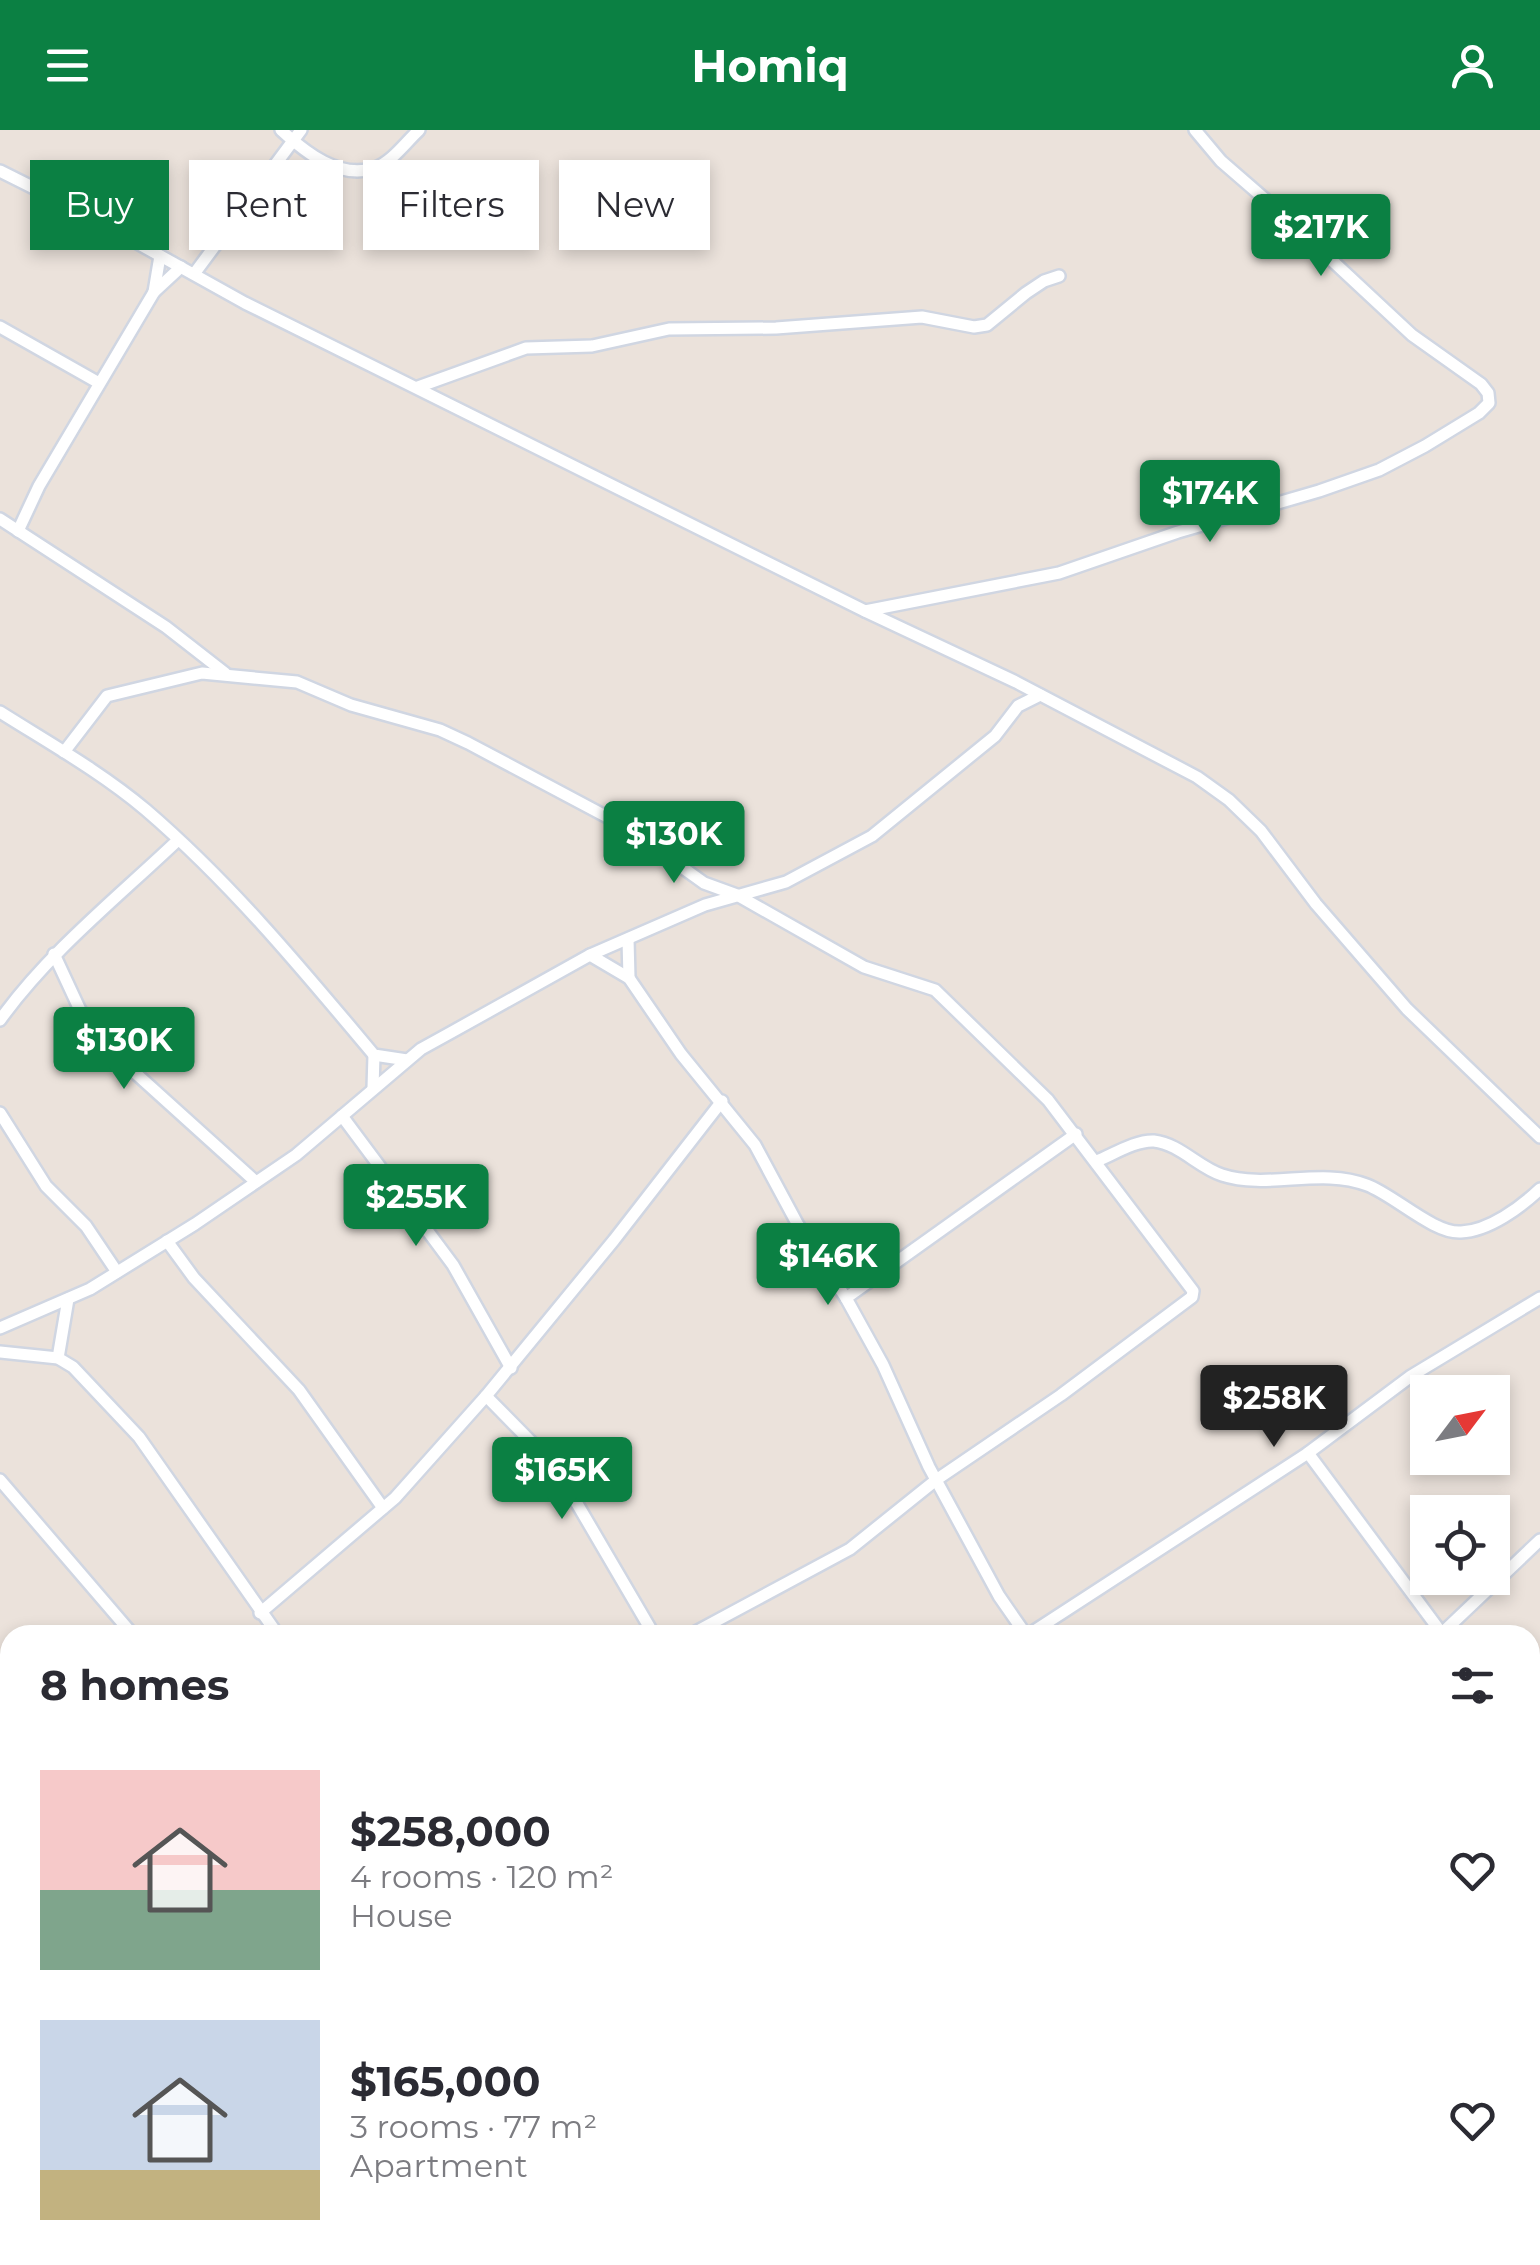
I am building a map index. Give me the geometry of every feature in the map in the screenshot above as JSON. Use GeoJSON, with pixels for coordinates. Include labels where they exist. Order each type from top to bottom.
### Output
{"type":"FeatureCollection","features":[{"type":"Feature","properties":{"kind":"street"},"geometry":{"type":"LineString","coordinates":[[281,130],[329,166],[362,169],[376,168],[419,130]]}},
{"type":"Feature","properties":{"kind":"street"},"geometry":{"type":"LineString","coordinates":[[194,274],[301,130]]}},
{"type":"Feature","properties":{"kind":"street"},"geometry":{"type":"LineString","coordinates":[[865,611],[1059,573],[1319,490],[1379,470],[1480,413],[1489,403],[1481,384],[1412,335],[1281,212],[1234,174],[1195,130]]}},
{"type":"Feature","properties":{"kind":"street"},"geometry":{"type":"LineString","coordinates":[[0,171],[246,303],[1016,682],[1197,777],[1261,831],[1316,904],[1407,1009],[1540,1137]]}},
{"type":"Feature","properties":{"kind":"street"},"geometry":{"type":"LineString","coordinates":[[154,292],[160,256]]}},
{"type":"Feature","properties":{"kind":"street"},"geometry":{"type":"LineString","coordinates":[[18,531],[39,486],[154,292],[181,267]]}},
{"type":"Feature","properties":{"kind":"street"},"geometry":{"type":"LineString","coordinates":[[418,386],[526,348],[592,346],[669,329],[776,328],[922,317],[974,327],[987,324],[1044,280],[1059,276]]}},
{"type":"Feature","properties":{"kind":"street"},"geometry":{"type":"LineString","coordinates":[[0,327],[99,383]]}},
{"type":"Feature","properties":{"kind":"street"},"geometry":{"type":"LineString","coordinates":[[0,520],[166,628],[225,674]]}},
{"type":"Feature","properties":{"kind":"street"},"geometry":{"type":"LineString","coordinates":[[64,752],[107,696],[180,677],[225,674],[297,682],[350,705],[440,730],[626,827],[704,883],[737,895],[864,967],[935,990],[1026,1077],[1097,1161],[1194,1294],[1060,1396],[936,1480],[850,1549],[709,1625]]}},
{"type":"Feature","properties":{"kind":"street"},"geometry":{"type":"LineString","coordinates":[[1016,682],[1018,706]]}},
{"type":"Feature","properties":{"kind":"street"},"geometry":{"type":"LineString","coordinates":[[0,1328],[68,1300],[167,1241],[296,1155],[421,1050],[590,956],[737,895],[786,882],[872,836],[996,736],[1018,706],[1040,695]]}},
{"type":"Feature","properties":{"kind":"street"},"geometry":{"type":"LineString","coordinates":[[0,712],[108,780],[178,840],[257,918],[374,1054],[408,1060]]}},
{"type":"Feature","properties":{"kind":"street"},"geometry":{"type":"LineString","coordinates":[[0,1020],[54,954],[178,840]]}},
{"type":"Feature","properties":{"kind":"street"},"geometry":{"type":"LineString","coordinates":[[628,939],[630,978]]}},
{"type":"Feature","properties":{"kind":"street"},"geometry":{"type":"LineString","coordinates":[[54,954],[80,1010],[101,1042],[256,1182]]}},
{"type":"Feature","properties":{"kind":"street"},"geometry":{"type":"LineString","coordinates":[[590,956],[630,978],[681,1054],[755,1146],[798,1226],[846,1298],[883,1365],[936,1480],[999,1596],[1020,1625]]}},
{"type":"Feature","properties":{"kind":"street"},"geometry":{"type":"LineString","coordinates":[[373,1088],[374,1054]]}},
{"type":"Feature","properties":{"kind":"street"},"geometry":{"type":"LineString","coordinates":[[260,1614],[383,1508],[486,1396],[722,1101]]}},
{"type":"Feature","properties":{"kind":"street"},"geometry":{"type":"LineString","coordinates":[[0,1113],[46,1186],[86,1226],[118,1272]]}},
{"type":"Feature","properties":{"kind":"street"},"geometry":{"type":"LineString","coordinates":[[342,1116],[453,1266],[510,1368]]}},
{"type":"Feature","properties":{"kind":"street"},"geometry":{"type":"LineString","coordinates":[[846,1298],[1076,1134]]}},
{"type":"Feature","properties":{"kind":"street"},"geometry":{"type":"LineString","coordinates":[[1097,1161],[1154,1141],[1223,1176],[1361,1182],[1456,1233],[1522,1206],[1540,1189]]}},
{"type":"Feature","properties":{"kind":"street"},"geometry":{"type":"LineString","coordinates":[[167,1241],[194,1278],[306,1398],[383,1508]]}},
{"type":"Feature","properties":{"kind":"street"},"geometry":{"type":"LineString","coordinates":[[1042,1625],[1308,1453],[1411,1376],[1540,1298]]}},
{"type":"Feature","properties":{"kind":"street"},"geometry":{"type":"LineString","coordinates":[[58,1358],[68,1300]]}},
{"type":"Feature","properties":{"kind":"street"},"geometry":{"type":"LineString","coordinates":[[0,1352],[58,1358],[72,1367],[140,1437],[269,1625]]}},
{"type":"Feature","properties":{"kind":"street"},"geometry":{"type":"LineString","coordinates":[[486,1396],[555,1466],[648,1625]]}},
{"type":"Feature","properties":{"kind":"street"},"geometry":{"type":"LineString","coordinates":[[1308,1453],[1435,1625]]}},
{"type":"Feature","properties":{"kind":"street"},"geometry":{"type":"LineString","coordinates":[[0,1480],[124,1625]]}},
{"type":"Feature","properties":{"kind":"street"},"geometry":{"type":"LineString","coordinates":[[1451,1625],[1540,1540]]}}]}
